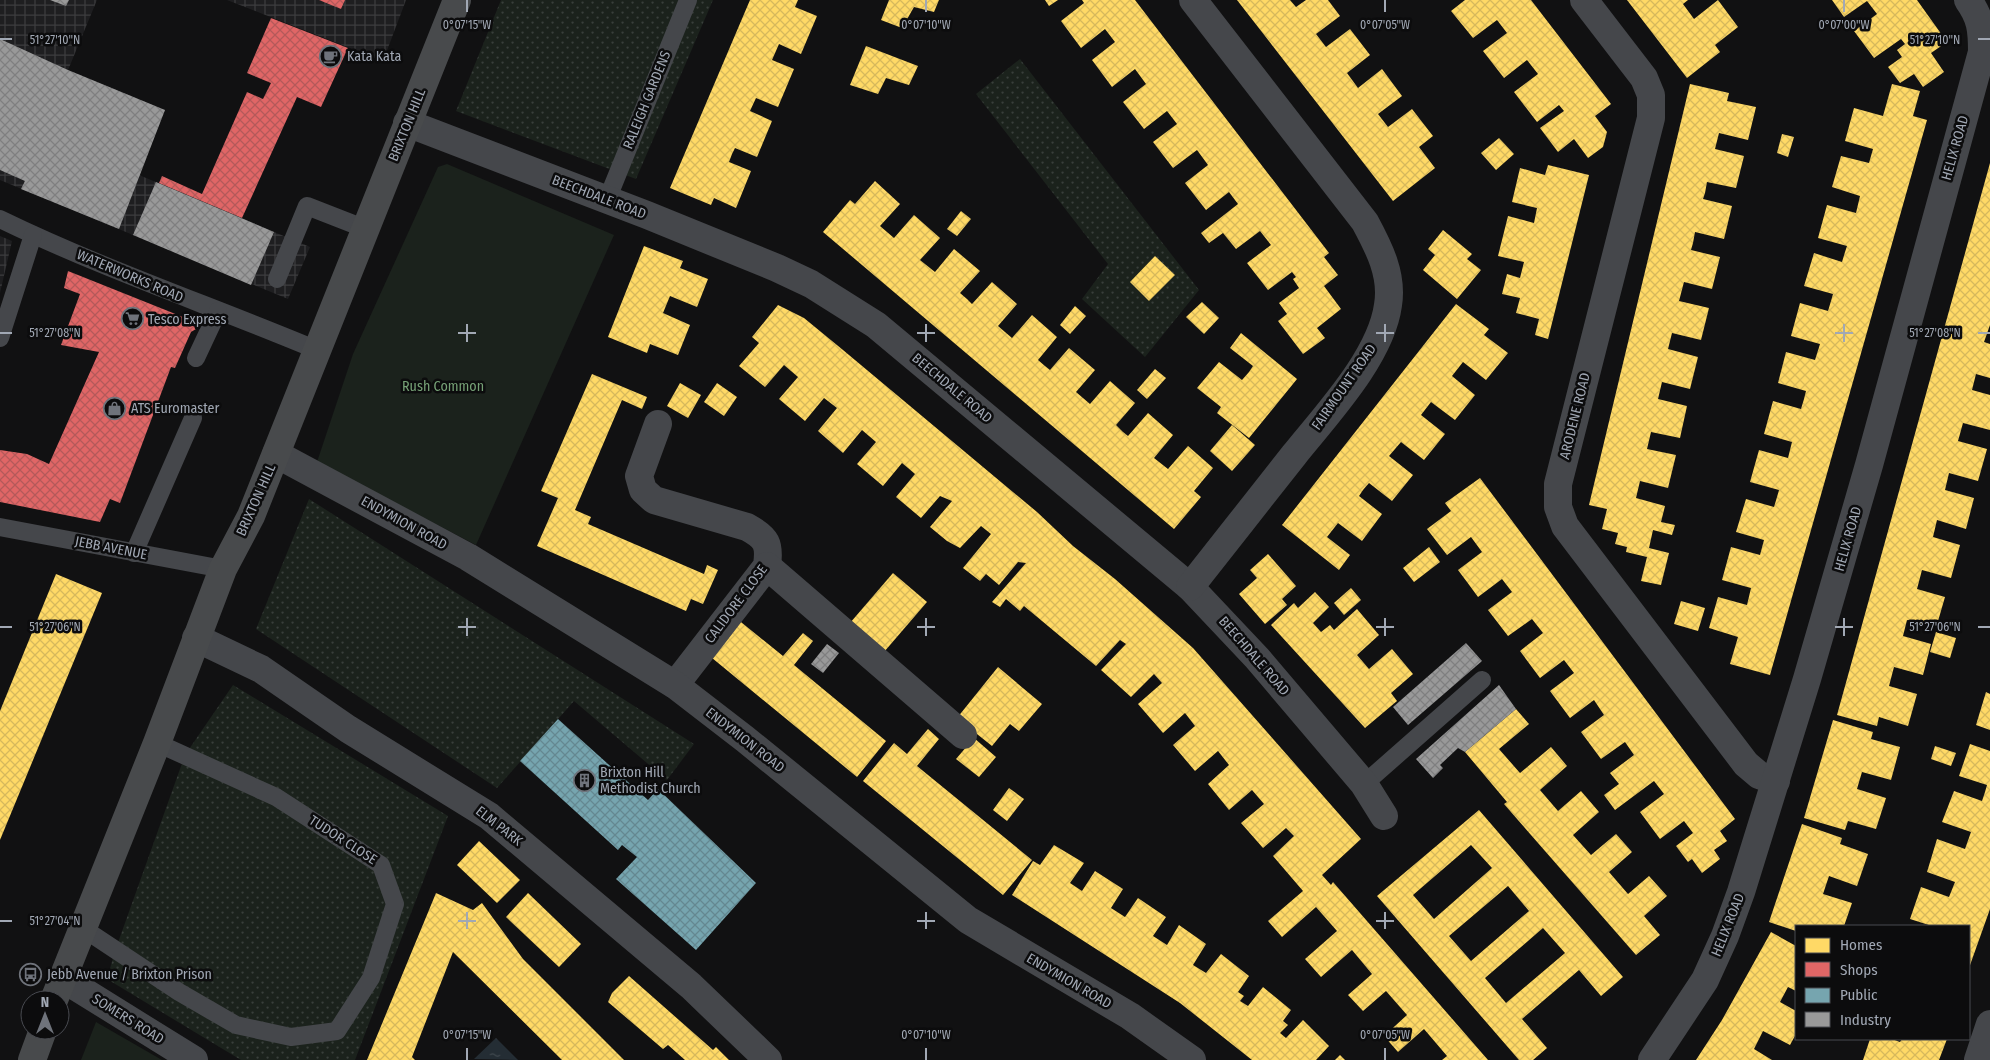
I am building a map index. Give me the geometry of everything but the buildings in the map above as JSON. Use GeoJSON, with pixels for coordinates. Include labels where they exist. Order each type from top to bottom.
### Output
{"type":"FeatureCollection","features":[{"type":"Feature","properties":{"kind":"highway","name":"BRIXTON HILL"},"geometry":{"type":"LineString","coordinates":[[58,989],[84,929],[223,569],[251,516],[457,0]]}},
{"type":"Feature","properties":{"kind":"highway"},"geometry":{"type":"LineString","coordinates":[[32,1060],[39,1040]]}},
{"type":"Feature","properties":{"kind":"street","name":"FAIRMOUNT ROAD"},"geometry":{"type":"LineString","coordinates":[[1190,587],[1348,386],[1373,350],[1383,327],[1389,304],[1388,278],[1380,251],[1365,222],[1193,0]]}},
{"type":"Feature","properties":{"kind":"street","name":"ARODENE ROAD"},"geometry":{"type":"LineString","coordinates":[[1584,0],[1644,78],[1651,95],[1651,118],[1558,484],[1558,507],[1565,526],[1746,764],[1759,775],[1776,781]]}},
{"type":"Feature","properties":{"kind":"street","name":"HELIX ROAD"},"geometry":{"type":"LineString","coordinates":[[1652,1060],[1704,980],[1725,936],[1776,781],[1869,466],[1982,52],[1982,29],[1968,0]]}},
{"type":"Feature","properties":{"kind":"street","name":"BEECHDALE ROAD"},"geometry":{"type":"LineString","coordinates":[[407,123],[777,268],[811,284],[844,303],[876,325],[1190,587],[1258,658],[1364,784],[1384,816]]}},
{"type":"Feature","properties":{"kind":"street","name":"CALIDORE CLOSE"},"geometry":{"type":"LineString","coordinates":[[658,424],[639,476],[643,490],[654,500],[747,527],[762,535],[769,548],[767,566],[675,685]]}},
{"type":"Feature","properties":{"kind":"street","name":"ENDYMION ROAD"},"geometry":{"type":"LineString","coordinates":[[276,454],[468,558],[675,685],[745,739],[968,920],[1130,1016],[1192,1060]]}},
{"type":"Feature","properties":{"kind":"street"},"geometry":{"type":"LineString","coordinates":[[767,566],[963,735]]}},
{"type":"Feature","properties":{"kind":"street","name":"ELM PARK"},"geometry":{"type":"LineString","coordinates":[[196,638],[261,668],[348,729],[489,816],[691,986],[768,1060]]}},
{"type":"Feature","properties":{"kind":"street","name":"SOMERS ROAD"},"geometry":{"type":"LineString","coordinates":[[58,989],[194,1060]]}},
{"type":"Feature","properties":{"kind":"street"},"geometry":{"type":"LineString","coordinates":[[1978,1060],[1990,1024]]}},
{"type":"Feature","properties":{"kind":"lane","name":"RALEIGH GARDENS"},"geometry":{"type":"LineString","coordinates":[[607,200],[688,0]]}},
{"type":"Feature","properties":{"kind":"lane"},"geometry":{"type":"LineString","coordinates":[[277,279],[307,206],[366,228]]}},
{"type":"Feature","properties":{"kind":"lane","name":"WATERWORKS ROAD"},"geometry":{"type":"LineString","coordinates":[[0,219],[33,235],[318,350]]}},
{"type":"Feature","properties":{"kind":"lane"},"geometry":{"type":"LineString","coordinates":[[0,338],[33,235]]}},
{"type":"Feature","properties":{"kind":"lane"},"geometry":{"type":"LineString","coordinates":[[196,358],[218,311]]}},
{"type":"Feature","properties":{"kind":"lane"},"geometry":{"type":"LineString","coordinates":[[134,553],[193,418]]}},
{"type":"Feature","properties":{"kind":"lane","name":"JEBB AVENUE"},"geometry":{"type":"LineString","coordinates":[[0,527],[223,569]]}},
{"type":"Feature","properties":{"kind":"lane"},"geometry":{"type":"LineString","coordinates":[[1364,784],[1482,680]]}},
{"type":"Feature","properties":{"kind":"lane","name":"TUDOR CLOSE"},"geometry":{"type":"LineString","coordinates":[[84,929],[179,992],[236,1025],[291,1037],[337,1031],[371,978],[395,904],[381,865],[276,797],[157,743]]}},
{"type":"Feature","properties":{"kind":"shaded area"},"geometry":{"type":"Polygon","coordinates":[[[0,0],[97,0],[68,70],[165,110],[139,175],[310,247],[288,299],[0,180],[0,0]]]}},
{"type":"Feature","properties":{"kind":"shaded area"},"geometry":{"type":"Polygon","coordinates":[[[227,0],[406,0],[383,61],[227,0]]]}},
{"type":"Feature","properties":{"kind":"shaded area"},"geometry":{"type":"Polygon","coordinates":[[[0,236],[12,241],[0,293],[0,236]]]}},
{"type":"Feature","properties":{"kind":"green space"},"geometry":{"type":"Polygon","coordinates":[[[501,0],[713,0],[636,179],[456,111],[501,0]]]}},
{"type":"Feature","properties":{"kind":"green space"},"geometry":{"type":"Polygon","coordinates":[[[1020,59],[1199,290],[1145,357],[1082,299],[1108,264],[976,94],[1020,59]]]}},
{"type":"Feature","properties":{"kind":"green space","name":"Rush Common"},"geometry":{"type":"Polygon","coordinates":[[[447,164],[614,235],[476,545],[317,462],[353,354],[438,167],[447,164]]]}},
{"type":"Feature","properties":{"kind":"green space"},"geometry":{"type":"Polygon","coordinates":[[[309,499],[694,744],[667,780],[574,701],[497,788],[256,629],[309,499]]]}},
{"type":"Feature","properties":{"kind":"green space"},"geometry":{"type":"Polygon","coordinates":[[[233,685],[448,816],[355,1060],[241,1060],[107,979],[115,951],[185,755],[233,685]]]}},
{"type":"Feature","properties":{"kind":"green space"},"geometry":{"type":"Polygon","coordinates":[[[96,1022],[162,1060],[81,1060],[96,1022]]]}},
{"type":"Feature","properties":{"kind":"water"},"geometry":{"type":"Polygon","coordinates":[[[496,1038],[518,1060],[474,1059],[496,1038]]]}},
{"type":"Feature","properties":{"kind":"place","name":"Kata Kata"},"geometry":{"type":"Point","coordinates":[331,56]}},
{"type":"Feature","properties":{"kind":"place","name":"Tesco Express"},"geometry":{"type":"Point","coordinates":[132,319]}},
{"type":"Feature","properties":{"kind":"place","name":"ATS Euromaster"},"geometry":{"type":"Point","coordinates":[115,408]}},
{"type":"Feature","properties":{"kind":"place","name":"Brixton Hill Methodist Church"},"geometry":{"type":"Point","coordinates":[584,780]}},
{"type":"Feature","properties":{"kind":"place","name":"Jebb Avenue / Brixton Prison"},"geometry":{"type":"Point","coordinates":[31,974]}}]}
